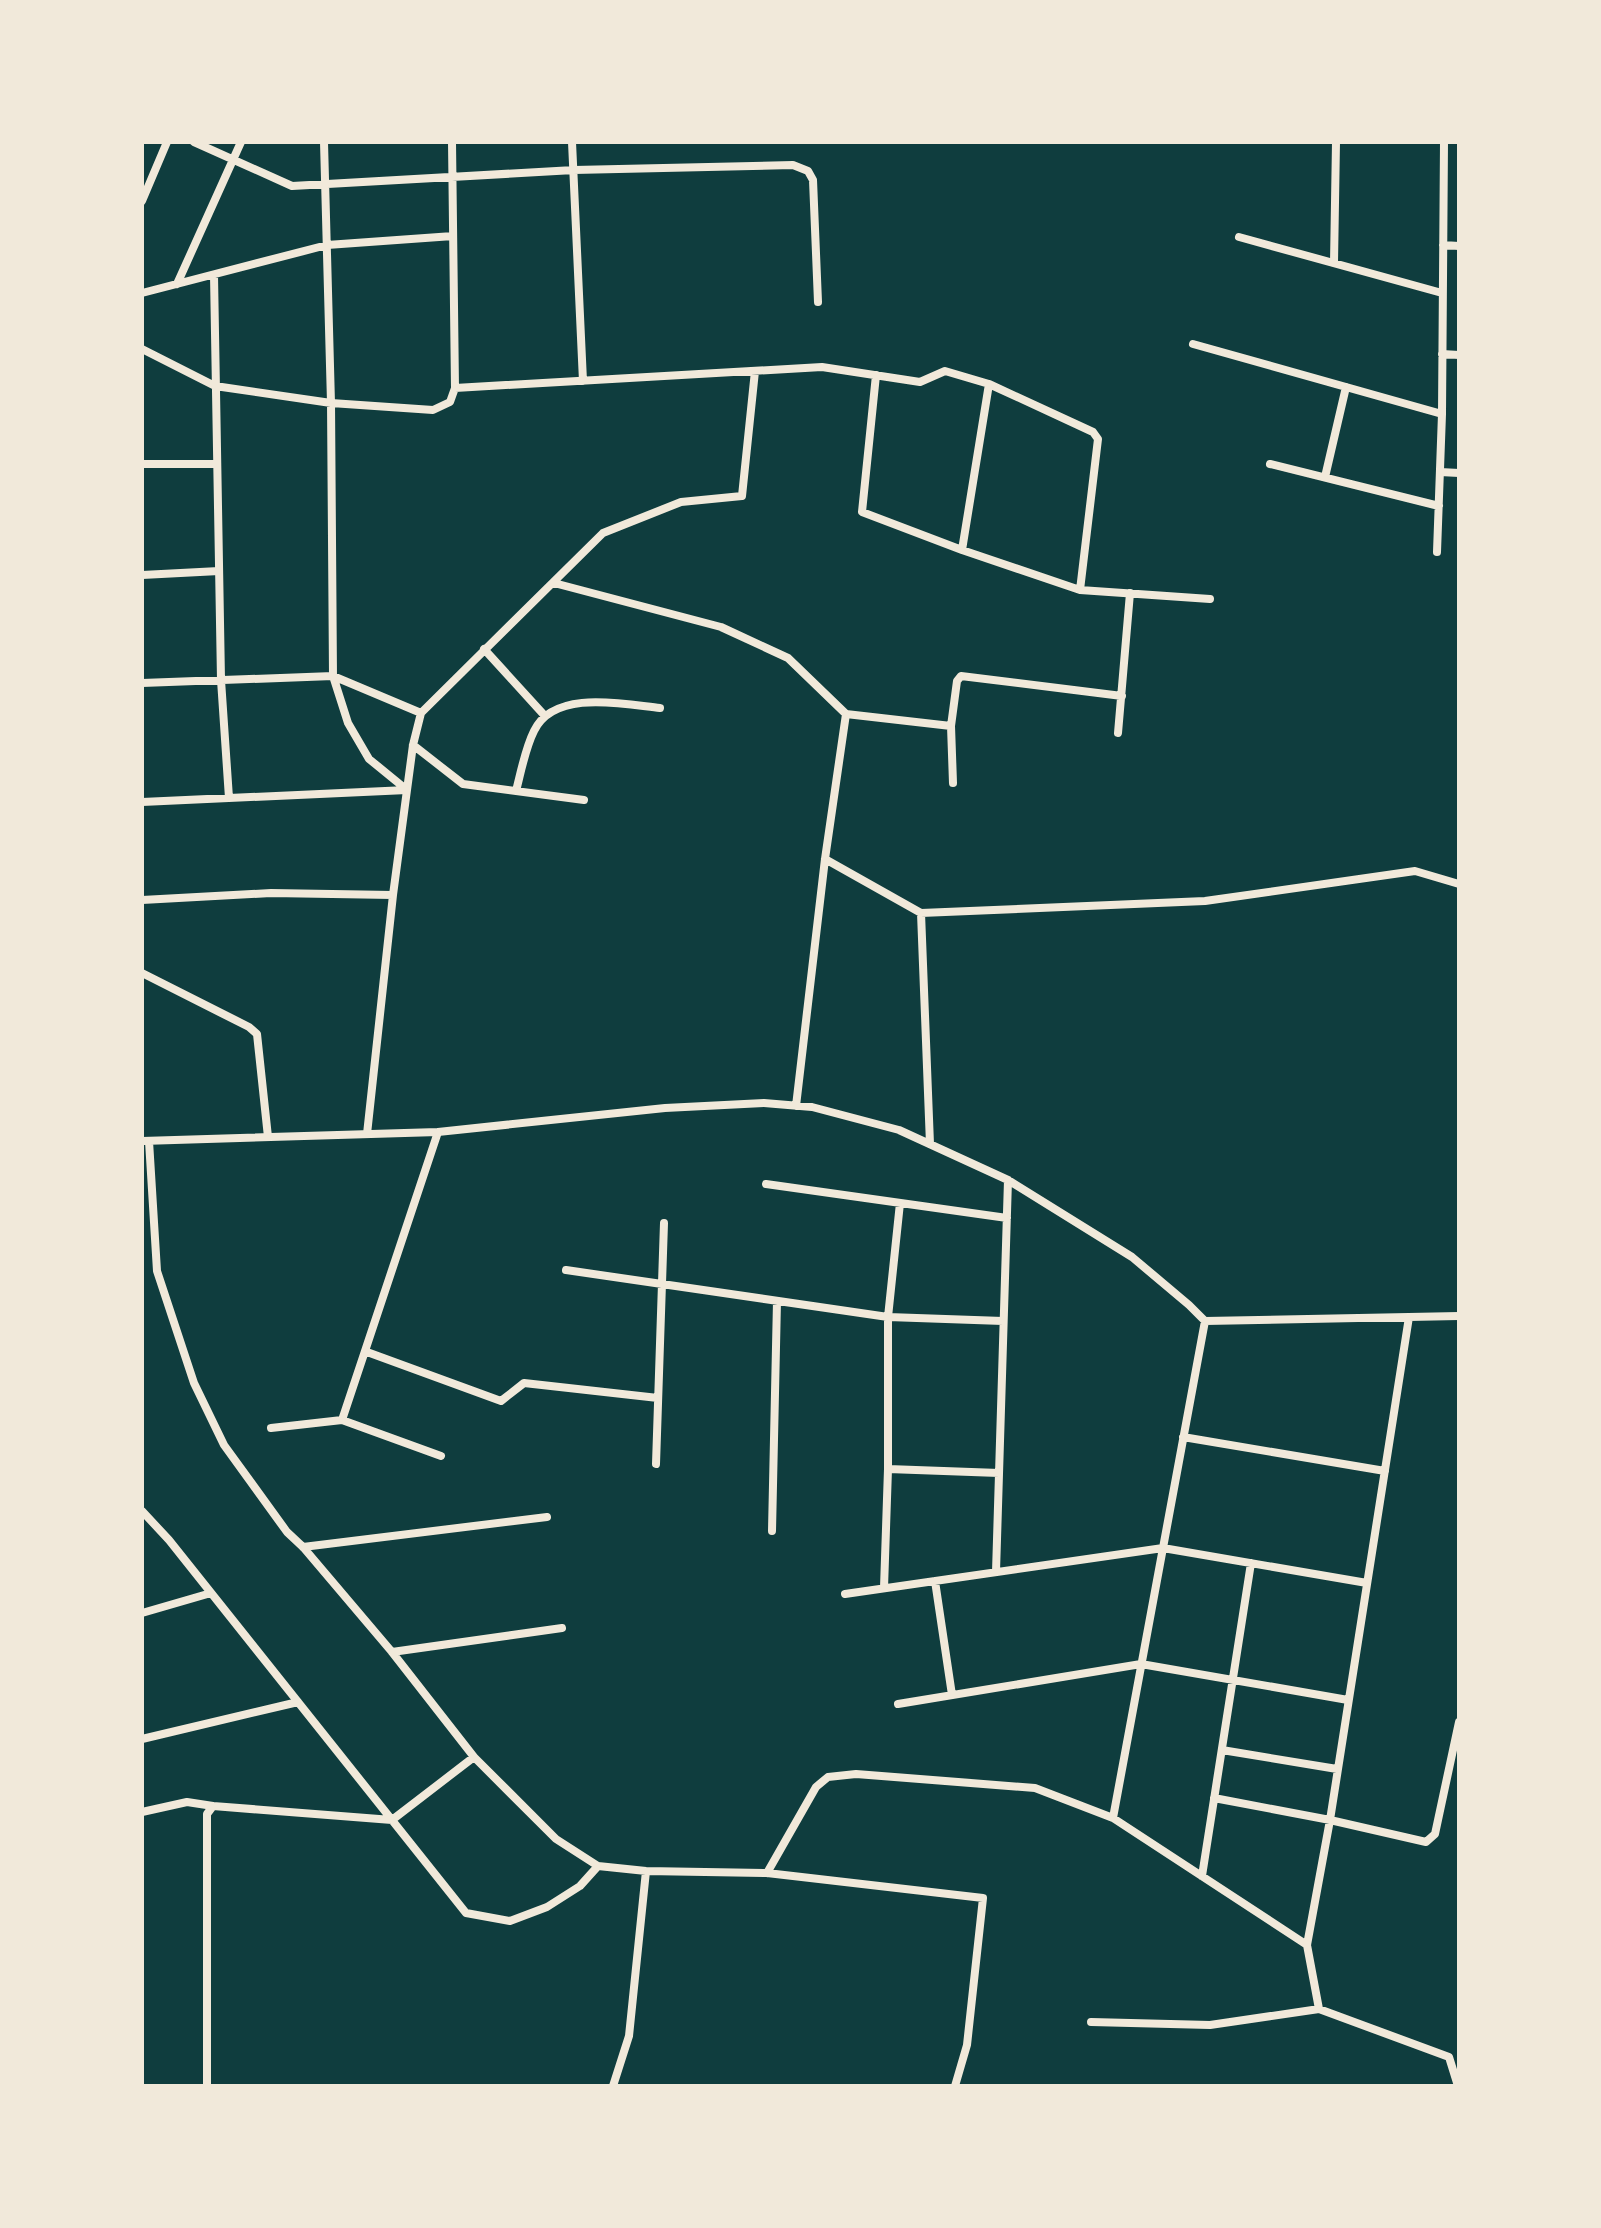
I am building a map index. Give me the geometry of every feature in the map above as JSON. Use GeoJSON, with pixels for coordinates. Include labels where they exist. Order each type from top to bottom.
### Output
{"type":"FeatureCollection","features":[{"type":"Feature","properties":{"kind":"street"},"geometry":{"type":"LineString","coordinates":[[142,201],[167,142]]}},
{"type":"Feature","properties":{"kind":"street"},"geometry":{"type":"LineString","coordinates":[[194,142],[292,186],[574,170],[793,165],[808,171],[813,180],[818,302]]}},
{"type":"Feature","properties":{"kind":"street"},"geometry":{"type":"LineString","coordinates":[[177,284],[241,142]]}},
{"type":"Feature","properties":{"kind":"street"},"geometry":{"type":"LineString","coordinates":[[324,142],[331,403],[333,676],[348,723],[369,759],[407,790]]}},
{"type":"Feature","properties":{"kind":"street"},"geometry":{"type":"LineString","coordinates":[[142,349],[215,386],[331,403],[433,410],[450,402],[455,388],[452,142]]}},
{"type":"Feature","properties":{"kind":"street"},"geometry":{"type":"LineString","coordinates":[[572,142],[583,381]]}},
{"type":"Feature","properties":{"kind":"street"},"geometry":{"type":"LineString","coordinates":[[1334,263],[1336,142]]}},
{"type":"Feature","properties":{"kind":"street"},"geometry":{"type":"LineString","coordinates":[[1437,552],[1442,414],[1444,142]]}},
{"type":"Feature","properties":{"kind":"street"},"geometry":{"type":"LineString","coordinates":[[142,293],[327,245],[453,236]]}},
{"type":"Feature","properties":{"kind":"street"},"geometry":{"type":"LineString","coordinates":[[1239,237],[1442,293]]}},
{"type":"Feature","properties":{"kind":"street"},"geometry":{"type":"LineString","coordinates":[[1443,245],[1459,246]]}},
{"type":"Feature","properties":{"kind":"street"},"geometry":{"type":"LineString","coordinates":[[214,275],[221,680],[229,798]]}},
{"type":"Feature","properties":{"kind":"street"},"geometry":{"type":"LineString","coordinates":[[1193,344],[1442,414]]}},
{"type":"Feature","properties":{"kind":"street"},"geometry":{"type":"LineString","coordinates":[[1442,354],[1459,355]]}},
{"type":"Feature","properties":{"kind":"street"},"geometry":{"type":"LineString","coordinates":[[455,388],[822,367],[920,382],[945,371],[989,384],[1093,432],[1098,439],[1080,590]]}},
{"type":"Feature","properties":{"kind":"street"},"geometry":{"type":"LineString","coordinates":[[367,1134],[393,895],[413,745],[421,713],[603,533],[681,502],[742,496],[755,371]]}},
{"type":"Feature","properties":{"kind":"street"},"geometry":{"type":"LineString","coordinates":[[876,375],[862,512],[1080,590],[1210,599]]}},
{"type":"Feature","properties":{"kind":"street"},"geometry":{"type":"LineString","coordinates":[[962,550],[989,384]]}},
{"type":"Feature","properties":{"kind":"street"},"geometry":{"type":"LineString","coordinates":[[1325,477],[1346,387]]}},
{"type":"Feature","properties":{"kind":"street"},"geometry":{"type":"LineString","coordinates":[[142,464],[217,464]]}},
{"type":"Feature","properties":{"kind":"street"},"geometry":{"type":"LineString","coordinates":[[1270,464],[1439,506]]}},
{"type":"Feature","properties":{"kind":"street"},"geometry":{"type":"LineString","coordinates":[[1440,472],[1459,473]]}},
{"type":"Feature","properties":{"kind":"street"},"geometry":{"type":"LineString","coordinates":[[142,575],[219,571]]}},
{"type":"Feature","properties":{"kind":"street"},"geometry":{"type":"LineString","coordinates":[[554,583],[721,627],[788,658],[846,714],[951,726]]}},
{"type":"Feature","properties":{"kind":"street"},"geometry":{"type":"LineString","coordinates":[[1118,733],[1130,593]]}},
{"type":"Feature","properties":{"kind":"street"},"geometry":{"type":"LineString","coordinates":[[484,649],[545,716]]}},
{"type":"Feature","properties":{"kind":"street"},"geometry":{"type":"LineString","coordinates":[[142,683],[333,676],[421,713]]}},
{"type":"Feature","properties":{"kind":"street"},"geometry":{"type":"LineString","coordinates":[[953,783],[951,726],[957,681],[961,676],[1122,696]]}},
{"type":"Feature","properties":{"kind":"street"},"geometry":{"type":"LineString","coordinates":[[516,791],[534,731],[545,716],[574,703],[610,702],[660,708]]}},
{"type":"Feature","properties":{"kind":"street"},"geometry":{"type":"LineString","coordinates":[[796,1106],[825,859],[846,714]]}},
{"type":"Feature","properties":{"kind":"street"},"geometry":{"type":"LineString","coordinates":[[413,745],[463,784],[584,800]]}},
{"type":"Feature","properties":{"kind":"street"},"geometry":{"type":"LineString","coordinates":[[142,802],[407,790]]}},
{"type":"Feature","properties":{"kind":"street"},"geometry":{"type":"LineString","coordinates":[[825,859],[921,913],[1205,901],[1415,871],[1459,884]]}},
{"type":"Feature","properties":{"kind":"street"},"geometry":{"type":"LineString","coordinates":[[142,900],[271,893],[393,895]]}},
{"type":"Feature","properties":{"kind":"street"},"geometry":{"type":"LineString","coordinates":[[921,913],[930,1144]]}},
{"type":"Feature","properties":{"kind":"street"},"geometry":{"type":"LineString","coordinates":[[142,973],[249,1027],[257,1034],[268,1137]]}},
{"type":"Feature","properties":{"kind":"street"},"geometry":{"type":"LineString","coordinates":[[955,2086],[967,2045],[983,1898],[767,1873],[646,1871],[598,1866],[556,1839],[474,1757],[392,1652],[287,1532],[224,1445],[194,1383],[157,1271],[146,1141],[438,1132],[665,1108],[764,1103],[812,1107],[899,1130],[1008,1180],[1132,1257],[1205,1321],[1459,1316]]}},
{"type":"Feature","properties":{"kind":"street"},"geometry":{"type":"LineString","coordinates":[[342,1420],[438,1132]]}},
{"type":"Feature","properties":{"kind":"street"},"geometry":{"type":"LineString","coordinates":[[996,1572],[1008,1180]]}},
{"type":"Feature","properties":{"kind":"street"},"geometry":{"type":"LineString","coordinates":[[766,1184],[1007,1218]]}},
{"type":"Feature","properties":{"kind":"street"},"geometry":{"type":"LineString","coordinates":[[884,1588],[888,1317],[900,1203]]}},
{"type":"Feature","properties":{"kind":"street"},"geometry":{"type":"LineString","coordinates":[[656,1464],[664,1223]]}},
{"type":"Feature","properties":{"kind":"street"},"geometry":{"type":"LineString","coordinates":[[566,1270],[888,1317],[1003,1321]]}},
{"type":"Feature","properties":{"kind":"street"},"geometry":{"type":"LineString","coordinates":[[772,1531],[777,1301]]}},
{"type":"Feature","properties":{"kind":"street"},"geometry":{"type":"LineString","coordinates":[[1319,2009],[1307,1945],[1330,1820],[1409,1317]]}},
{"type":"Feature","properties":{"kind":"street"},"geometry":{"type":"LineString","coordinates":[[1113,1818],[1205,1321]]}},
{"type":"Feature","properties":{"kind":"street"},"geometry":{"type":"LineString","coordinates":[[367,1352],[501,1401],[524,1383],[658,1398]]}},
{"type":"Feature","properties":{"kind":"street"},"geometry":{"type":"LineString","coordinates":[[271,1428],[342,1420],[441,1456]]}},
{"type":"Feature","properties":{"kind":"street"},"geometry":{"type":"LineString","coordinates":[[1183,1437],[1385,1471]]}},
{"type":"Feature","properties":{"kind":"street"},"geometry":{"type":"LineString","coordinates":[[888,1469],[999,1473]]}},
{"type":"Feature","properties":{"kind":"street"},"geometry":{"type":"LineString","coordinates":[[142,1511],[169,1540],[466,1913],[510,1921],[547,1907],[580,1886],[598,1866]]}},
{"type":"Feature","properties":{"kind":"street"},"geometry":{"type":"LineString","coordinates":[[303,1547],[547,1517]]}},
{"type":"Feature","properties":{"kind":"street"},"geometry":{"type":"LineString","coordinates":[[845,1594],[1163,1548],[1367,1583]]}},
{"type":"Feature","properties":{"kind":"street"},"geometry":{"type":"LineString","coordinates":[[1202,1876],[1251,1563]]}},
{"type":"Feature","properties":{"kind":"street"},"geometry":{"type":"LineString","coordinates":[[935,1581],[952,1695]]}},
{"type":"Feature","properties":{"kind":"street"},"geometry":{"type":"LineString","coordinates":[[142,1613],[211,1593]]}},
{"type":"Feature","properties":{"kind":"street"},"geometry":{"type":"LineString","coordinates":[[392,1652],[562,1628]]}},
{"type":"Feature","properties":{"kind":"street"},"geometry":{"type":"LineString","coordinates":[[898,1704],[1141,1664],[1348,1700]]}},
{"type":"Feature","properties":{"kind":"street"},"geometry":{"type":"LineString","coordinates":[[142,1739],[298,1702]]}},
{"type":"Feature","properties":{"kind":"street"},"geometry":{"type":"LineString","coordinates":[[1214,1798],[1426,1842],[1435,1834],[1459,1722]]}},
{"type":"Feature","properties":{"kind":"street"},"geometry":{"type":"LineString","coordinates":[[1222,1750],[1337,1769]]}},
{"type":"Feature","properties":{"kind":"street"},"geometry":{"type":"LineString","coordinates":[[142,1812],[187,1802],[392,1820],[474,1757]]}},
{"type":"Feature","properties":{"kind":"street"},"geometry":{"type":"LineString","coordinates":[[767,1873],[816,1787],[828,1777],[856,1774],[1035,1788],[1113,1818],[1307,1945]]}},
{"type":"Feature","properties":{"kind":"street"},"geometry":{"type":"LineString","coordinates":[[207,2086],[207,1814],[213,1806]]}},
{"type":"Feature","properties":{"kind":"street"},"geometry":{"type":"LineString","coordinates":[[613,2086],[629,2036],[646,1871]]}},
{"type":"Feature","properties":{"kind":"street"},"geometry":{"type":"LineString","coordinates":[[1091,2022],[1210,2025],[1319,2009],[1449,2057],[1458,2086]]}}]}
